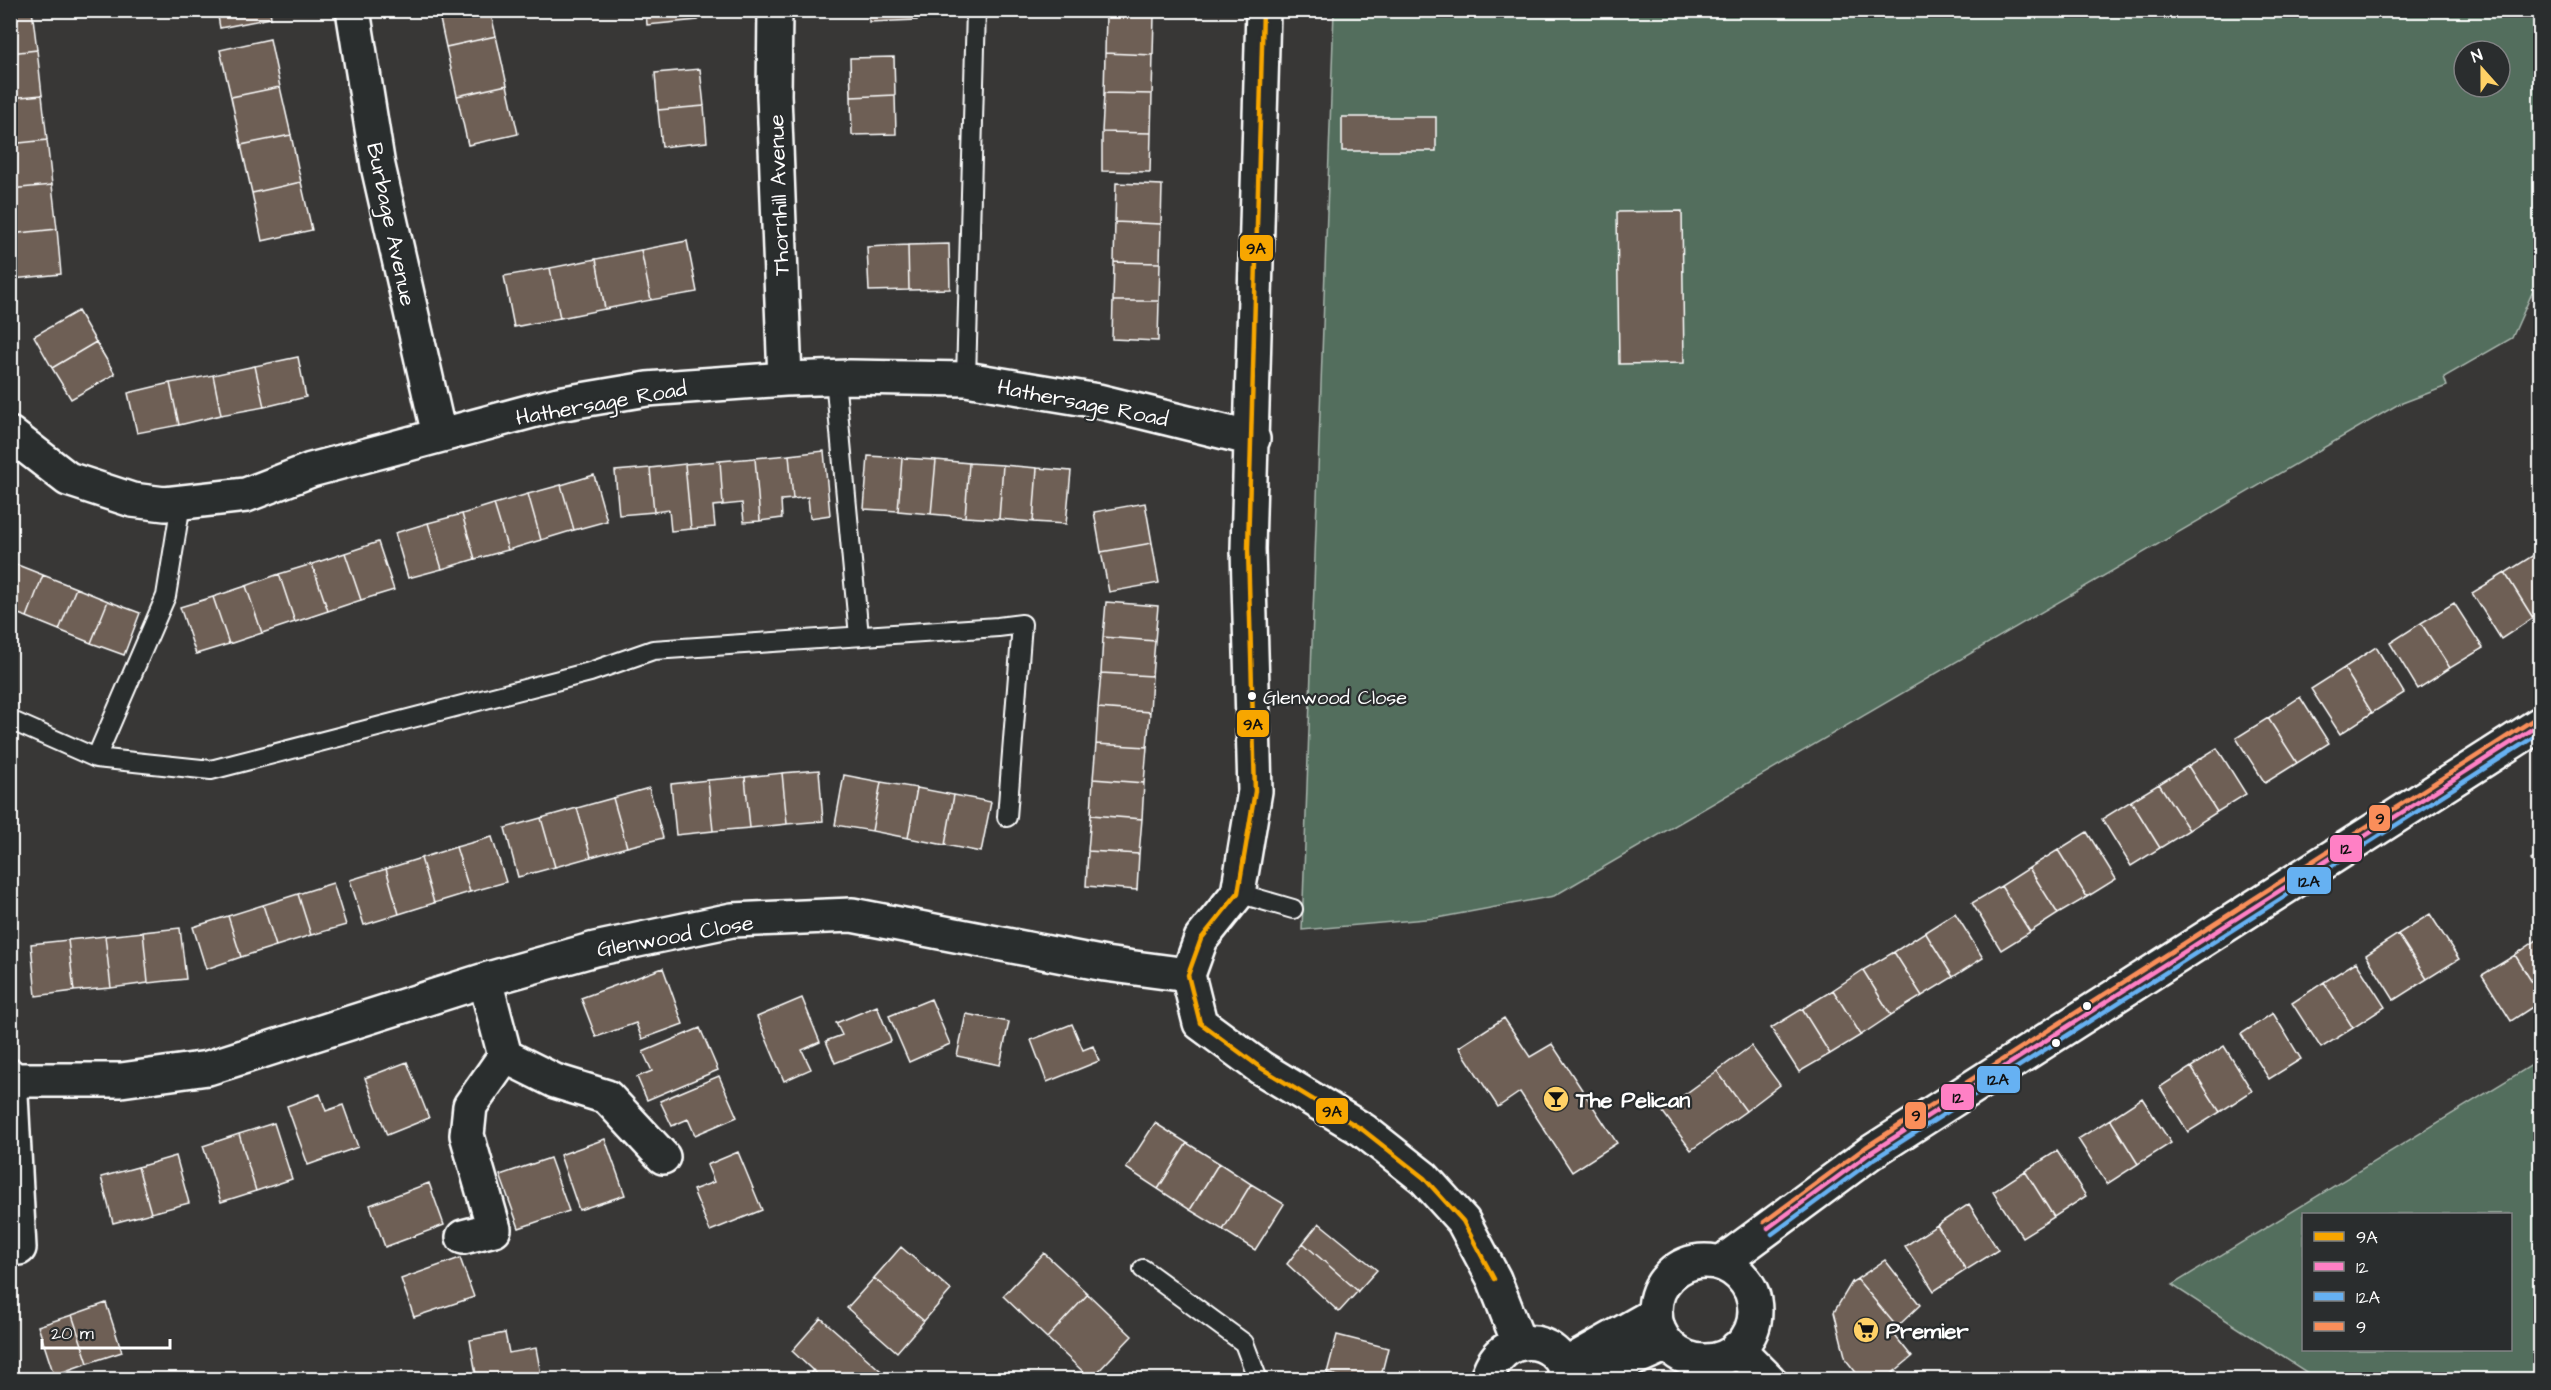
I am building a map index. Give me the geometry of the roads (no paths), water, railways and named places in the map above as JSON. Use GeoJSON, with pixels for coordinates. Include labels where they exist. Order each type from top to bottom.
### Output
{"type":"FeatureCollection","features":[{"type":"Feature","properties":{"kind":"street","name":"Burbage Avenue"},"geometry":{"type":"LineString","coordinates":[[353,10],[378,166],[439,435]]}},
{"type":"Feature","properties":{"kind":"street","name":"Thornhill Avenue"},"geometry":{"type":"LineString","coordinates":[[775,10],[774,95],[785,379]]}},
{"type":"Feature","properties":{"kind":"street"},"geometry":{"type":"LineString","coordinates":[[1263,10],[1253,439],[1248,549],[1255,791],[1238,893],[1201,939],[1188,975],[1200,1023],[1261,1068],[1363,1130],[1424,1178],[1463,1221],[1494,1279],[1519,1343]]}},
{"type":"Feature","properties":{"kind":"street","name":"Hathersage Road"},"geometry":{"type":"LineString","coordinates":[[10,434],[68,479],[132,500],[181,503],[246,495],[311,470],[558,404],[647,389],[785,379],[966,379],[1098,401],[1253,439]]}},
{"type":"Feature","properties":{"kind":"street"},"geometry":{"type":"LineString","coordinates":[[1721,1263],[1870,1153],[2541,724]]}},
{"type":"Feature","properties":{"kind":"street","name":"Glenwood Close"},"geometry":{"type":"LineString","coordinates":[[19,1248],[11,1078],[121,1080],[208,1068],[485,980],[595,949],[732,920],[852,915],[1105,964],[1188,975]]}},
{"type":"Feature","properties":{"kind":"street"},"geometry":{"type":"LineString","coordinates":[[485,980],[505,1056],[555,1081],[607,1097],[663,1157]]}},
{"type":"Feature","properties":{"kind":"street"},"geometry":{"type":"LineString","coordinates":[[464,1238],[494,1229],[466,1135],[470,1106],[505,1056]]}},
{"type":"Feature","properties":{"kind":"street"},"geometry":{"type":"LineString","coordinates":[[1705,1261],[1721,1263],[1736,1271],[1747,1283],[1753,1298],[1755,1315],[1751,1331],[1737,1348],[1713,1360],[1696,1360],[1681,1355],[1667,1344],[1658,1330],[1655,1314],[1656,1298],[1663,1283],[1675,1271],[1689,1263],[1705,1261]]}},
{"type":"Feature","properties":{"kind":"street"},"geometry":{"type":"LineString","coordinates":[[1573,1375],[1655,1314]]}},
{"type":"Feature","properties":{"kind":"street"},"geometry":{"type":"LineString","coordinates":[[1487,1380],[1496,1356],[1506,1348],[1519,1343],[1533,1342],[1546,1346],[1573,1375]]}},
{"type":"Feature","properties":{"kind":"street"},"geometry":{"type":"LineString","coordinates":[[1573,1375],[1667,1344]]}},
{"type":"Feature","properties":{"kind":"street"},"geometry":{"type":"LineString","coordinates":[[1737,1348],[1768,1378]]}},
{"type":"Feature","properties":{"kind":"lane"},"geometry":{"type":"LineString","coordinates":[[966,379],[975,10]]}},
{"type":"Feature","properties":{"kind":"lane"},"geometry":{"type":"LineString","coordinates":[[835,378],[859,636]]}},
{"type":"Feature","properties":{"kind":"lane"},"geometry":{"type":"LineString","coordinates":[[96,758],[166,596],[181,503]]}},
{"type":"Feature","properties":{"kind":"lane"},"geometry":{"type":"LineString","coordinates":[[10,720],[96,758],[212,770],[590,672],[653,650],[1022,624],[1007,817]]}},
{"type":"Feature","properties":{"kind":"lane"},"geometry":{"type":"LineString","coordinates":[[1238,893],[1293,909]]}},
{"type":"Feature","properties":{"kind":"lane"},"geometry":{"type":"LineString","coordinates":[[1143,1269],[1244,1343],[1258,1380]]}},
{"type":"Feature","properties":{"kind":"place","name":"Glenwood Close"},"geometry":{"type":"Point","coordinates":[1252,696]}},
{"type":"Feature","properties":{"kind":"place","name":"The Pelican"},"geometry":{"type":"Point","coordinates":[1556,1099]}},
{"type":"Feature","properties":{"kind":"place","name":"Premier"},"geometry":{"type":"Point","coordinates":[1866,1330]}}]}
